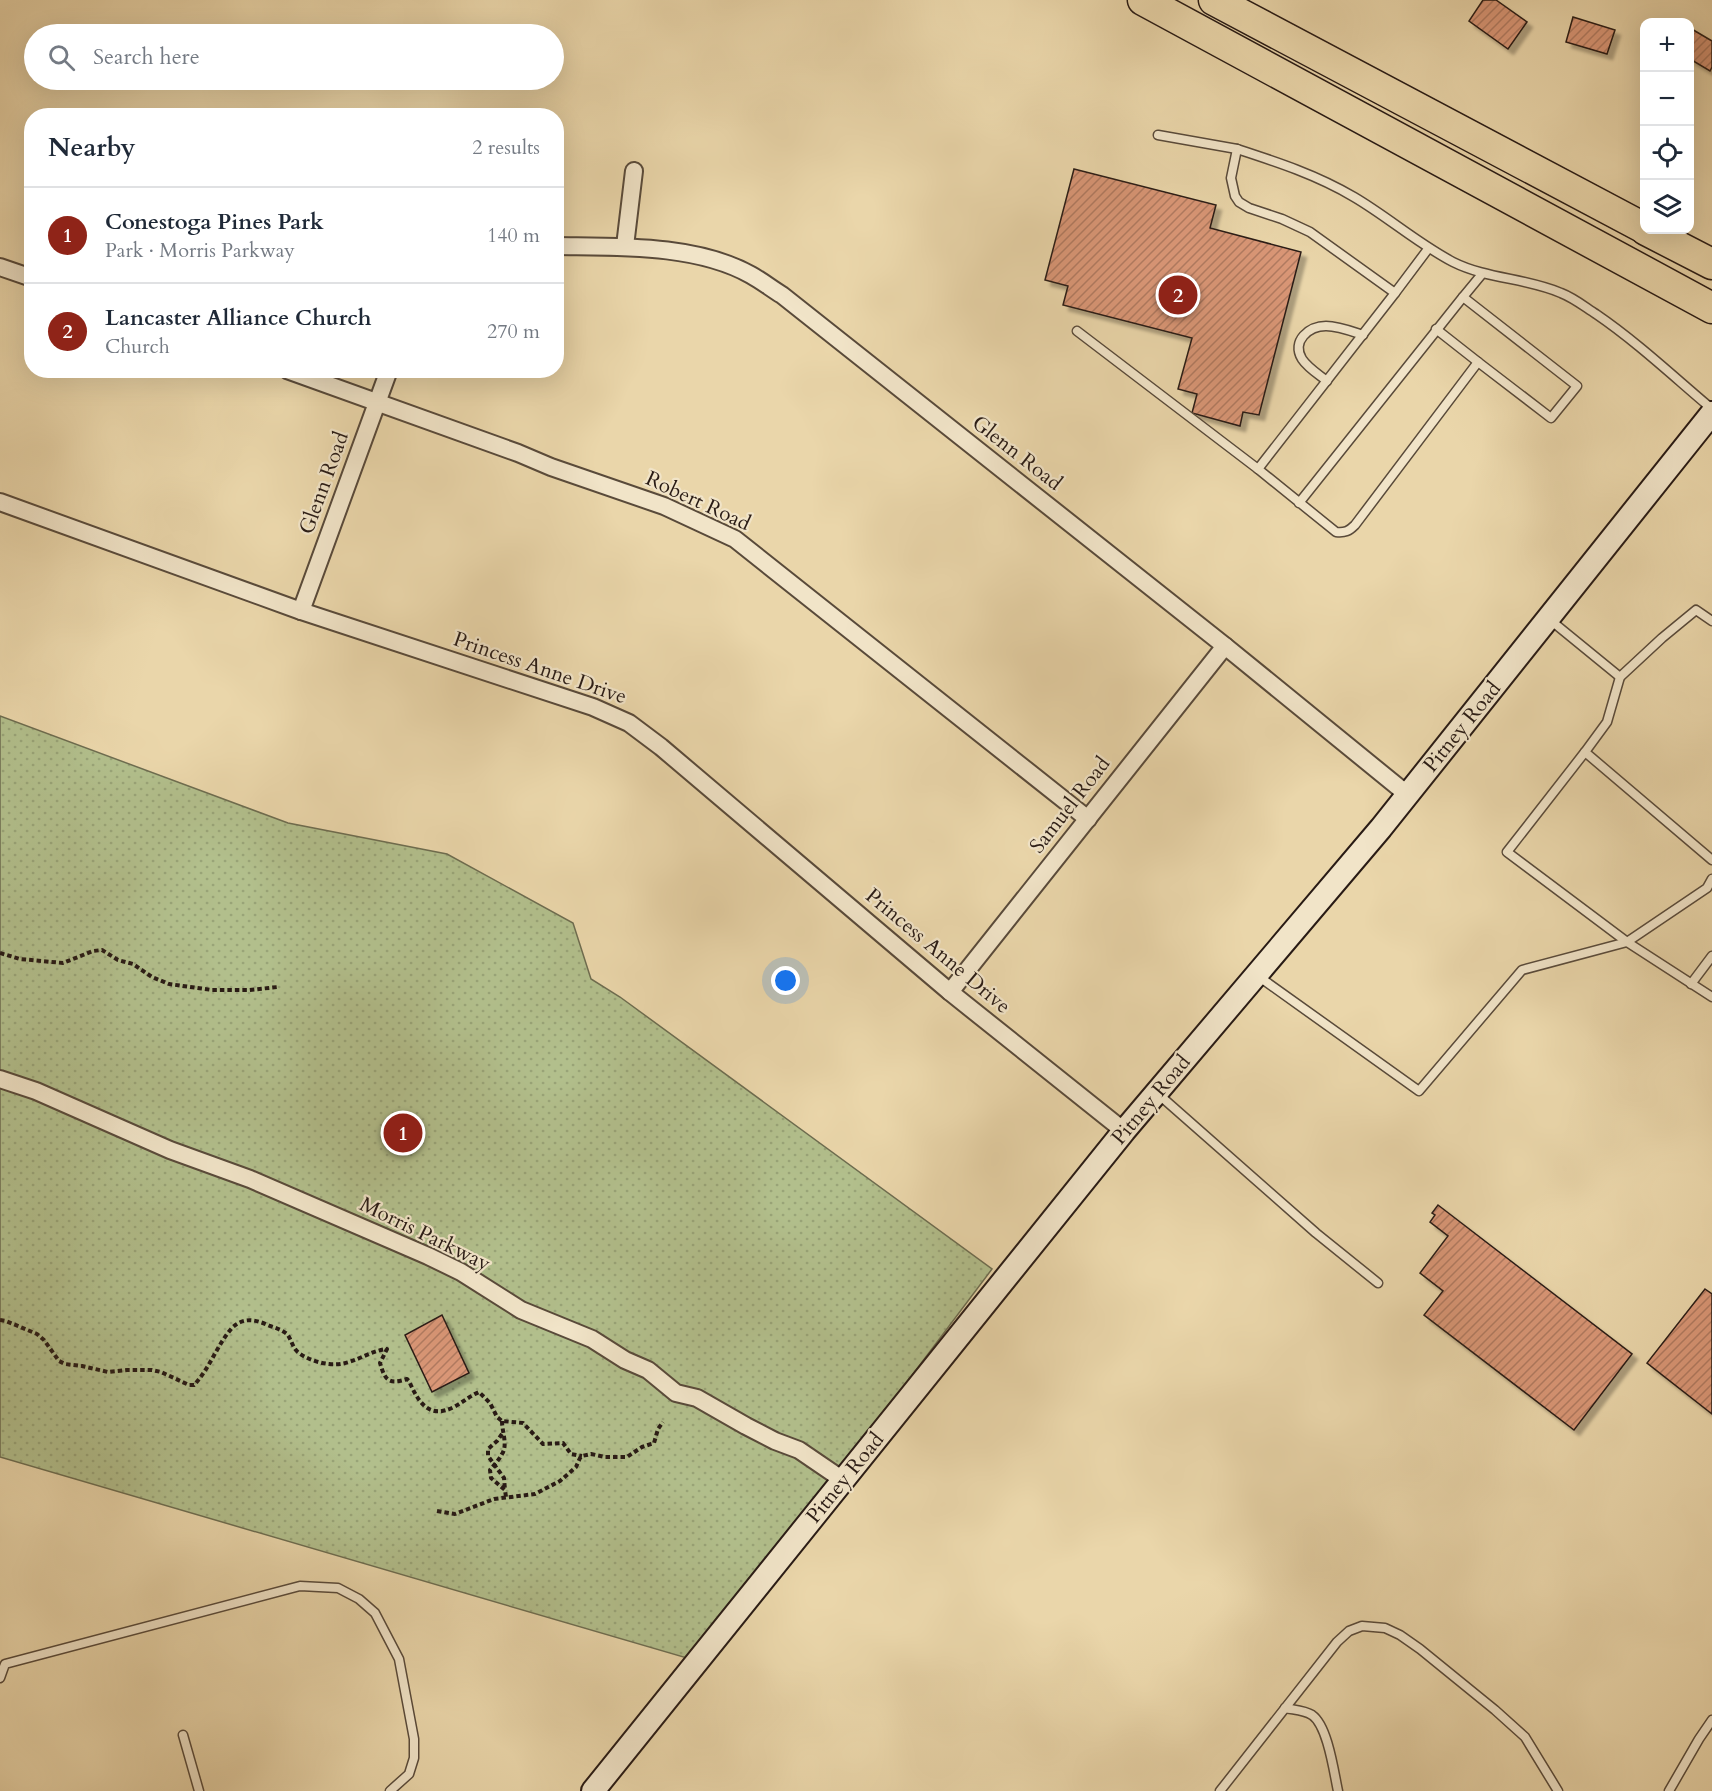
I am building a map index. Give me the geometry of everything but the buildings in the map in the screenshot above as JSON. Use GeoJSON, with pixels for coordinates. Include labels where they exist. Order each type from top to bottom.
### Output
{"type":"FeatureCollection","features":[{"type":"Feature","properties":{"kind":"highway"},"geometry":{"type":"LineString","coordinates":[[1137,0],[1195,28]]}},
{"type":"Feature","properties":{"kind":"highway"},"geometry":{"type":"LineString","coordinates":[[1143,0],[1712,308]]}},
{"type":"Feature","properties":{"kind":"highway"},"geometry":{"type":"LineString","coordinates":[[1214,0],[1640,226]]}},
{"type":"Feature","properties":{"kind":"highway"},"geometry":{"type":"LineString","coordinates":[[1655,234],[1712,264]]}},
{"type":"Feature","properties":{"kind":"main road","name":"Pitney Road"},"geometry":{"type":"LineString","coordinates":[[593,1791],[1124,1131],[1382,828],[1712,411]]}},
{"type":"Feature","properties":{"kind":"street"},"geometry":{"type":"LineString","coordinates":[[625,246],[634,171]]}},
{"type":"Feature","properties":{"kind":"street","name":"Glenn Road"},"geometry":{"type":"LineString","coordinates":[[564,246],[625,246],[701,256],[733,266],[751,275],[791,303],[1408,795]]}},
{"type":"Feature","properties":{"kind":"street"},"geometry":{"type":"LineString","coordinates":[[0,267],[24,275]]}},
{"type":"Feature","properties":{"kind":"street","name":"Robert Road"},"geometry":{"type":"LineString","coordinates":[[309,378],[664,506],[735,539],[1089,819]]}},
{"type":"Feature","properties":{"kind":"street","name":"Glenn Road"},"geometry":{"type":"LineString","coordinates":[[301,611],[386,378]]}},
{"type":"Feature","properties":{"kind":"street","name":"Princess Anne Drive"},"geometry":{"type":"LineString","coordinates":[[0,502],[301,611],[593,707],[629,723],[661,747],[950,992],[1124,1131]]}},
{"type":"Feature","properties":{"kind":"street","name":"Samuel Road"},"geometry":{"type":"LineString","coordinates":[[950,992],[1224,646]]}},
{"type":"Feature","properties":{"kind":"street","name":"Morris Parkway"},"geometry":{"type":"LineString","coordinates":[[0,1079],[36,1091],[170,1150],[250,1179],[428,1256],[461,1272],[521,1310],[592,1339],[625,1360],[648,1370],[676,1393],[697,1398],[775,1441],[799,1450],[843,1480]]}},
{"type":"Feature","properties":{"kind":"lane"},"geometry":{"type":"LineString","coordinates":[[1158,135],[1237,148],[1291,166],[1356,198],[1428,249],[1464,268],[1482,274],[1540,284],[1564,294],[1624,334],[1712,411]]}},
{"type":"Feature","properties":{"kind":"lane"},"geometry":{"type":"LineString","coordinates":[[1237,148],[1231,178],[1235,196],[1239,202],[1310,232],[1395,294]]}},
{"type":"Feature","properties":{"kind":"lane"},"geometry":{"type":"LineString","coordinates":[[1258,469],[1428,249]]}},
{"type":"Feature","properties":{"kind":"lane"},"geometry":{"type":"LineString","coordinates":[[1299,502],[1482,274]]}},
{"type":"Feature","properties":{"kind":"lane"},"geometry":{"type":"LineString","coordinates":[[1436,329],[1551,418],[1577,386],[1462,297]]}},
{"type":"Feature","properties":{"kind":"lane"},"geometry":{"type":"LineString","coordinates":[[1327,381],[1307,365],[1299,353],[1300,340],[1304,334],[1310,329],[1328,326],[1363,335]]}},
{"type":"Feature","properties":{"kind":"lane"},"geometry":{"type":"LineString","coordinates":[[1077,331],[1258,469],[1336,532],[1343,533],[1350,530],[1478,362]]}},
{"type":"Feature","properties":{"kind":"lane"},"geometry":{"type":"LineString","coordinates":[[1712,621],[1696,610],[1620,677],[1607,722],[1507,852],[1627,942],[1712,997]]}},
{"type":"Feature","properties":{"kind":"lane"},"geometry":{"type":"LineString","coordinates":[[1549,618],[1620,677]]}},
{"type":"Feature","properties":{"kind":"lane"},"geometry":{"type":"LineString","coordinates":[[1585,752],[1712,861]]}},
{"type":"Feature","properties":{"kind":"lane"},"geometry":{"type":"LineString","coordinates":[[1257,975],[1419,1091],[1522,970],[1627,942],[1707,888],[1712,879]]}},
{"type":"Feature","properties":{"kind":"lane"},"geometry":{"type":"LineString","coordinates":[[1691,984],[1712,956]]}},
{"type":"Feature","properties":{"kind":"lane"},"geometry":{"type":"LineString","coordinates":[[1156,1093],[1316,1233],[1378,1283]]}},
{"type":"Feature","properties":{"kind":"lane"},"geometry":{"type":"LineString","coordinates":[[0,1678],[5,1664],[300,1586],[338,1588],[375,1612],[399,1659],[414,1739],[414,1758],[409,1774],[390,1791]]}},
{"type":"Feature","properties":{"kind":"lane"},"geometry":{"type":"LineString","coordinates":[[1220,1791],[1337,1642],[1349,1631],[1362,1626],[1385,1628],[1400,1635],[1526,1737],[1558,1791]]}},
{"type":"Feature","properties":{"kind":"lane"},"geometry":{"type":"LineString","coordinates":[[1285,1708],[1303,1711],[1317,1719],[1324,1735],[1338,1791]]}},
{"type":"Feature","properties":{"kind":"lane"},"geometry":{"type":"LineString","coordinates":[[1668,1791],[1712,1720]]}},
{"type":"Feature","properties":{"kind":"lane"},"geometry":{"type":"LineString","coordinates":[[183,1735],[199,1791]]}},
{"type":"Feature","properties":{"kind":"path"},"geometry":{"type":"LineString","coordinates":[[0,953],[20,959],[63,963],[93,951],[102,950],[169,984],[212,990],[278,987]]}},
{"type":"Feature","properties":{"kind":"path"},"geometry":{"type":"LineString","coordinates":[[0,1320],[38,1334],[59,1361],[65,1364],[108,1372],[152,1371],[194,1385],[203,1375],[233,1326],[243,1320],[253,1319],[285,1332],[297,1351],[320,1362],[341,1364],[387,1349],[380,1363],[384,1376],[392,1382],[407,1379],[417,1399],[425,1407],[435,1411],[452,1408],[479,1392],[502,1421],[524,1423],[543,1444],[563,1443],[574,1456],[591,1454],[605,1457],[627,1457],[642,1447],[654,1443],[658,1429],[663,1422]]}},
{"type":"Feature","properties":{"kind":"path"},"geometry":{"type":"LineString","coordinates":[[502,1421],[505,1448],[490,1470],[491,1478],[505,1490]]}},
{"type":"Feature","properties":{"kind":"path"},"geometry":{"type":"LineString","coordinates":[[502,1433],[488,1449],[488,1456],[504,1478],[506,1497]]}},
{"type":"Feature","properties":{"kind":"path"},"geometry":{"type":"LineString","coordinates":[[437,1511],[455,1514],[476,1504],[542,1491],[560,1481],[576,1467],[582,1456]]}},
{"type":"Feature","properties":{"kind":"green space"},"geometry":{"type":"Polygon","coordinates":[[[0,716],[288,823],[447,854],[573,923],[591,979],[620,997],[992,1269],[697,1661],[0,1457],[0,716]]]}},
{"type":"Feature","properties":{"kind":"place","name":"Lancaster Alliance Church"},"geometry":{"type":"Point","coordinates":[1178,295]}},
{"type":"Feature","properties":{"kind":"place","name":"Conestoga Pines Park"},"geometry":{"type":"Point","coordinates":[403,1133]}}]}
